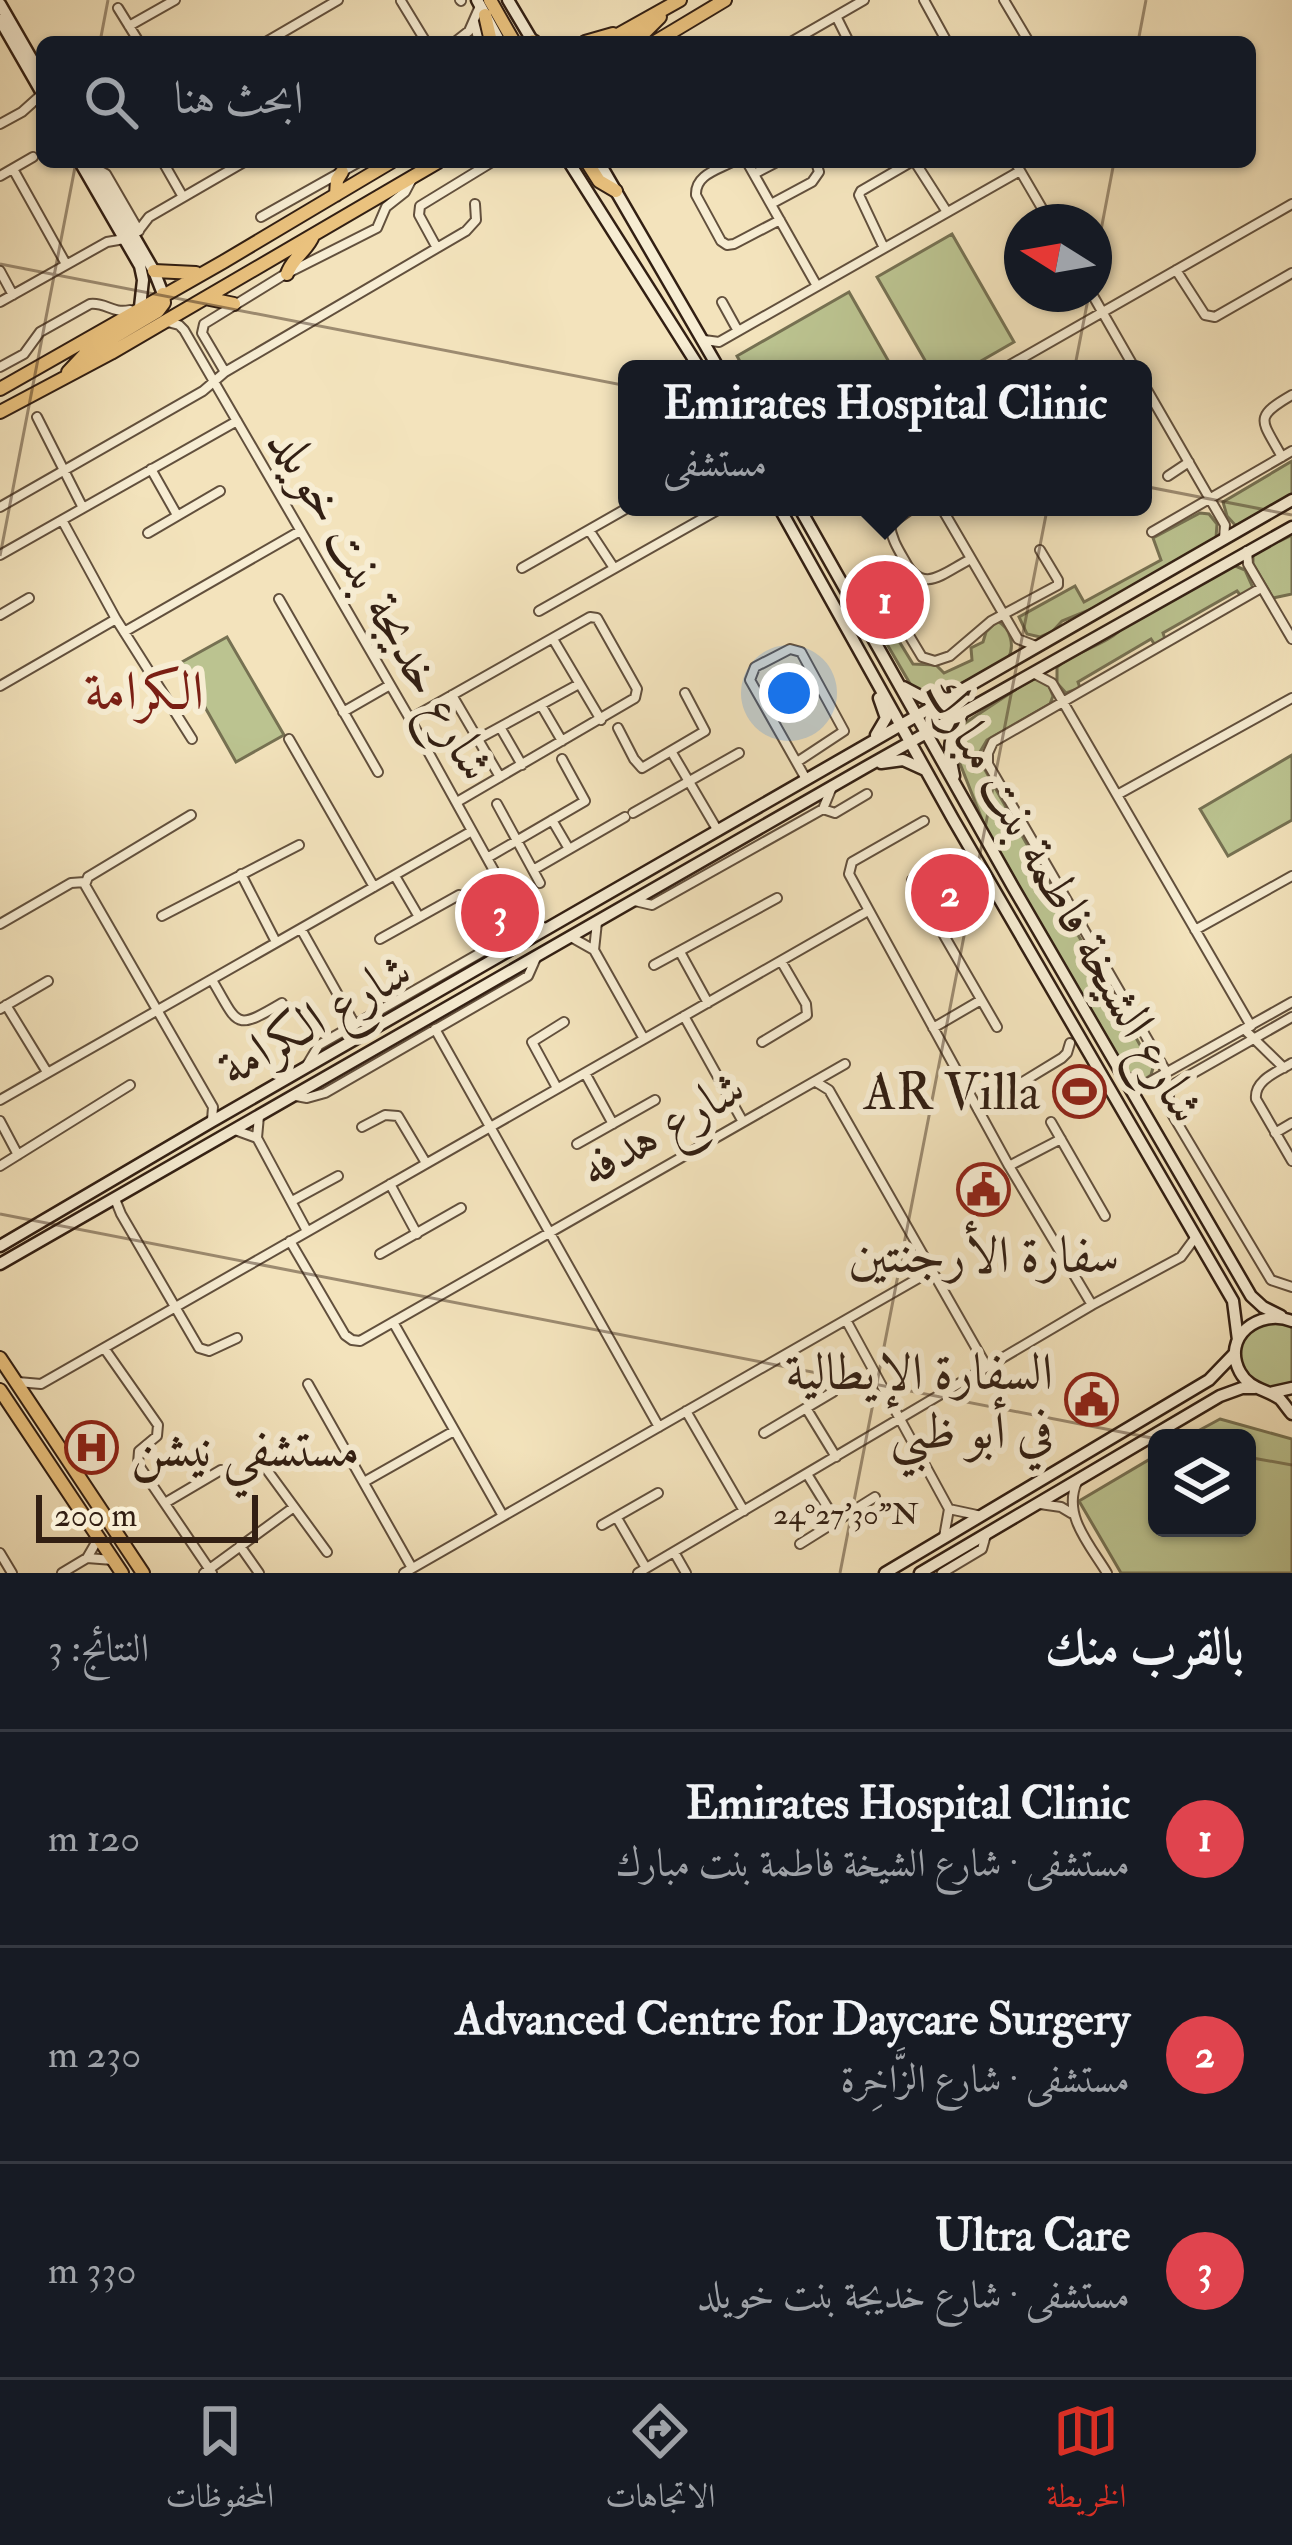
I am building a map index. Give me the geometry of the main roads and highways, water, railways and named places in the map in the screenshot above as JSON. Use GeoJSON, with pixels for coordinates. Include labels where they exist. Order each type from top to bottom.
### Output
{"type":"FeatureCollection","features":[{"type":"Feature","properties":{"kind":"main road"},"geometry":{"type":"LineString","coordinates":[[508,0],[530,36]]}},
{"type":"Feature","properties":{"kind":"main road"},"geometry":{"type":"LineString","coordinates":[[665,36],[725,0]]}},
{"type":"Feature","properties":{"kind":"main road"},"geometry":{"type":"LineString","coordinates":[[627,36],[674,3]]}},
{"type":"Feature","properties":{"kind":"main road"},"geometry":{"type":"LineString","coordinates":[[0,4],[36,66]]}},
{"type":"Feature","properties":{"kind":"main road"},"geometry":{"type":"LineString","coordinates":[[481,8],[508,36]]}},
{"type":"Feature","properties":{"kind":"main road"},"geometry":{"type":"LineString","coordinates":[[0,20],[36,89]]}},
{"type":"Feature","properties":{"kind":"main road"},"geometry":{"type":"LineString","coordinates":[[83,168],[142,273],[139,308]]}},
{"type":"Feature","properties":{"kind":"main road"},"geometry":{"type":"LineString","coordinates":[[64,378],[84,355],[164,303],[154,272],[95,168]]}},
{"type":"Feature","properties":{"kind":"main road"},"geometry":{"type":"LineString","coordinates":[[0,389],[381,168]]}},
{"type":"Feature","properties":{"kind":"main road"},"geometry":{"type":"LineString","coordinates":[[0,412],[428,168]]}},
{"type":"Feature","properties":{"kind":"main road"},"geometry":{"type":"LineString","coordinates":[[570,168],[694,360]]}},
{"type":"Feature","properties":{"kind":"main road"},"geometry":{"type":"LineString","coordinates":[[591,168],[599,182],[616,191]]}},
{"type":"Feature","properties":{"kind":"main road"},"geometry":{"type":"LineString","coordinates":[[603,168],[714,360]]}},
{"type":"Feature","properties":{"kind":"main road"},"geometry":{"type":"LineString","coordinates":[[336,195],[342,172]]}},
{"type":"Feature","properties":{"kind":"main road"},"geometry":{"type":"LineString","coordinates":[[287,274],[314,233]]}},
{"type":"Feature","properties":{"kind":"main road"},"geometry":{"type":"LineString","coordinates":[[154,272],[203,273]]}},
{"type":"Feature","properties":{"kind":"main road"},"geometry":{"type":"LineString","coordinates":[[204,298],[233,304]]}},
{"type":"Feature","properties":{"kind":"main road","name":"شارع الكرامة"},"geometry":{"type":"LineString","coordinates":[[0,1246],[957,695],[1224,532],[1238,530],[1292,500]]}},
{"type":"Feature","properties":{"kind":"main road","name":"شارع الشيخة فاطمة بنت مبارك"},"geometry":{"type":"LineString","coordinates":[[784,516],[1233,1301],[1240,1373],[1261,1390]]}},
{"type":"Feature","properties":{"kind":"main road","name":"شارع الشيخة فاطمة بنت مبارك"},"geometry":{"type":"LineString","coordinates":[[804,516],[1251,1296],[1289,1319]]}},
{"type":"Feature","properties":{"kind":"main road","name":"شارع الكرامة"},"geometry":{"type":"LineString","coordinates":[[0,1264],[1056,658],[1234,558],[1248,558],[1292,527]]}},
{"type":"Feature","properties":{"kind":"main road"},"geometry":{"type":"LineString","coordinates":[[866,746],[885,723],[877,683]]}},
{"type":"Feature","properties":{"kind":"main road"},"geometry":{"type":"LineString","coordinates":[[898,684],[924,698],[957,695]]}},
{"type":"Feature","properties":{"kind":"main road"},"geometry":{"type":"LineString","coordinates":[[958,790],[949,743],[965,711]]}},
{"type":"Feature","properties":{"kind":"main road"},"geometry":{"type":"LineString","coordinates":[[866,766],[903,760],[927,772]]}},
{"type":"Feature","properties":{"kind":"main road"},"geometry":{"type":"LineString","coordinates":[[885,1573],[1209,1380],[1251,1324],[1270,1316],[1289,1319]]}},
{"type":"Feature","properties":{"kind":"main road"},"geometry":{"type":"LineString","coordinates":[[0,1358],[143,1573]]}},
{"type":"Feature","properties":{"kind":"main road"},"geometry":{"type":"LineString","coordinates":[[920,1573],[1220,1396],[1242,1388],[1276,1393],[1292,1388]]}},
{"type":"Feature","properties":{"kind":"main road"},"geometry":{"type":"LineString","coordinates":[[0,1390],[122,1573]]}},
{"type":"Feature","properties":{"kind":"main road"},"geometry":{"type":"LineString","coordinates":[[1261,1390],[1279,1399],[1292,1414]]}},
{"type":"Feature","properties":{"kind":"place","name":"Emirates Hospital Clinic"},"geometry":{"type":"Point","coordinates":[885,600]}},
{"type":"Feature","properties":{"kind":"place","name":"Advanced Centre for Daycare Surgery"},"geometry":{"type":"Point","coordinates":[950,893]}},
{"type":"Feature","properties":{"kind":"place","name":"Ultra Care"},"geometry":{"type":"Point","coordinates":[500,913]}},
{"type":"Feature","properties":{"kind":"place","name":"AR Villa"},"geometry":{"type":"Point","coordinates":[1079,1091]}},
{"type":"Feature","properties":{"kind":"place","name":"سفارة الأرجنتين"},"geometry":{"type":"Point","coordinates":[984,1189]}},
{"type":"Feature","properties":{"kind":"place","name":"السفارة الإيطالية في أبو ظبي"},"geometry":{"type":"Point","coordinates":[1092,1400]}},
{"type":"Feature","properties":{"kind":"place","name":"مستشفي نيشن"},"geometry":{"type":"Point","coordinates":[92,1448]}},
{"type":"Feature","properties":{"kind":"district","name":"الكرامة"},"geometry":{"type":"Point","coordinates":[144,690]}}]}
